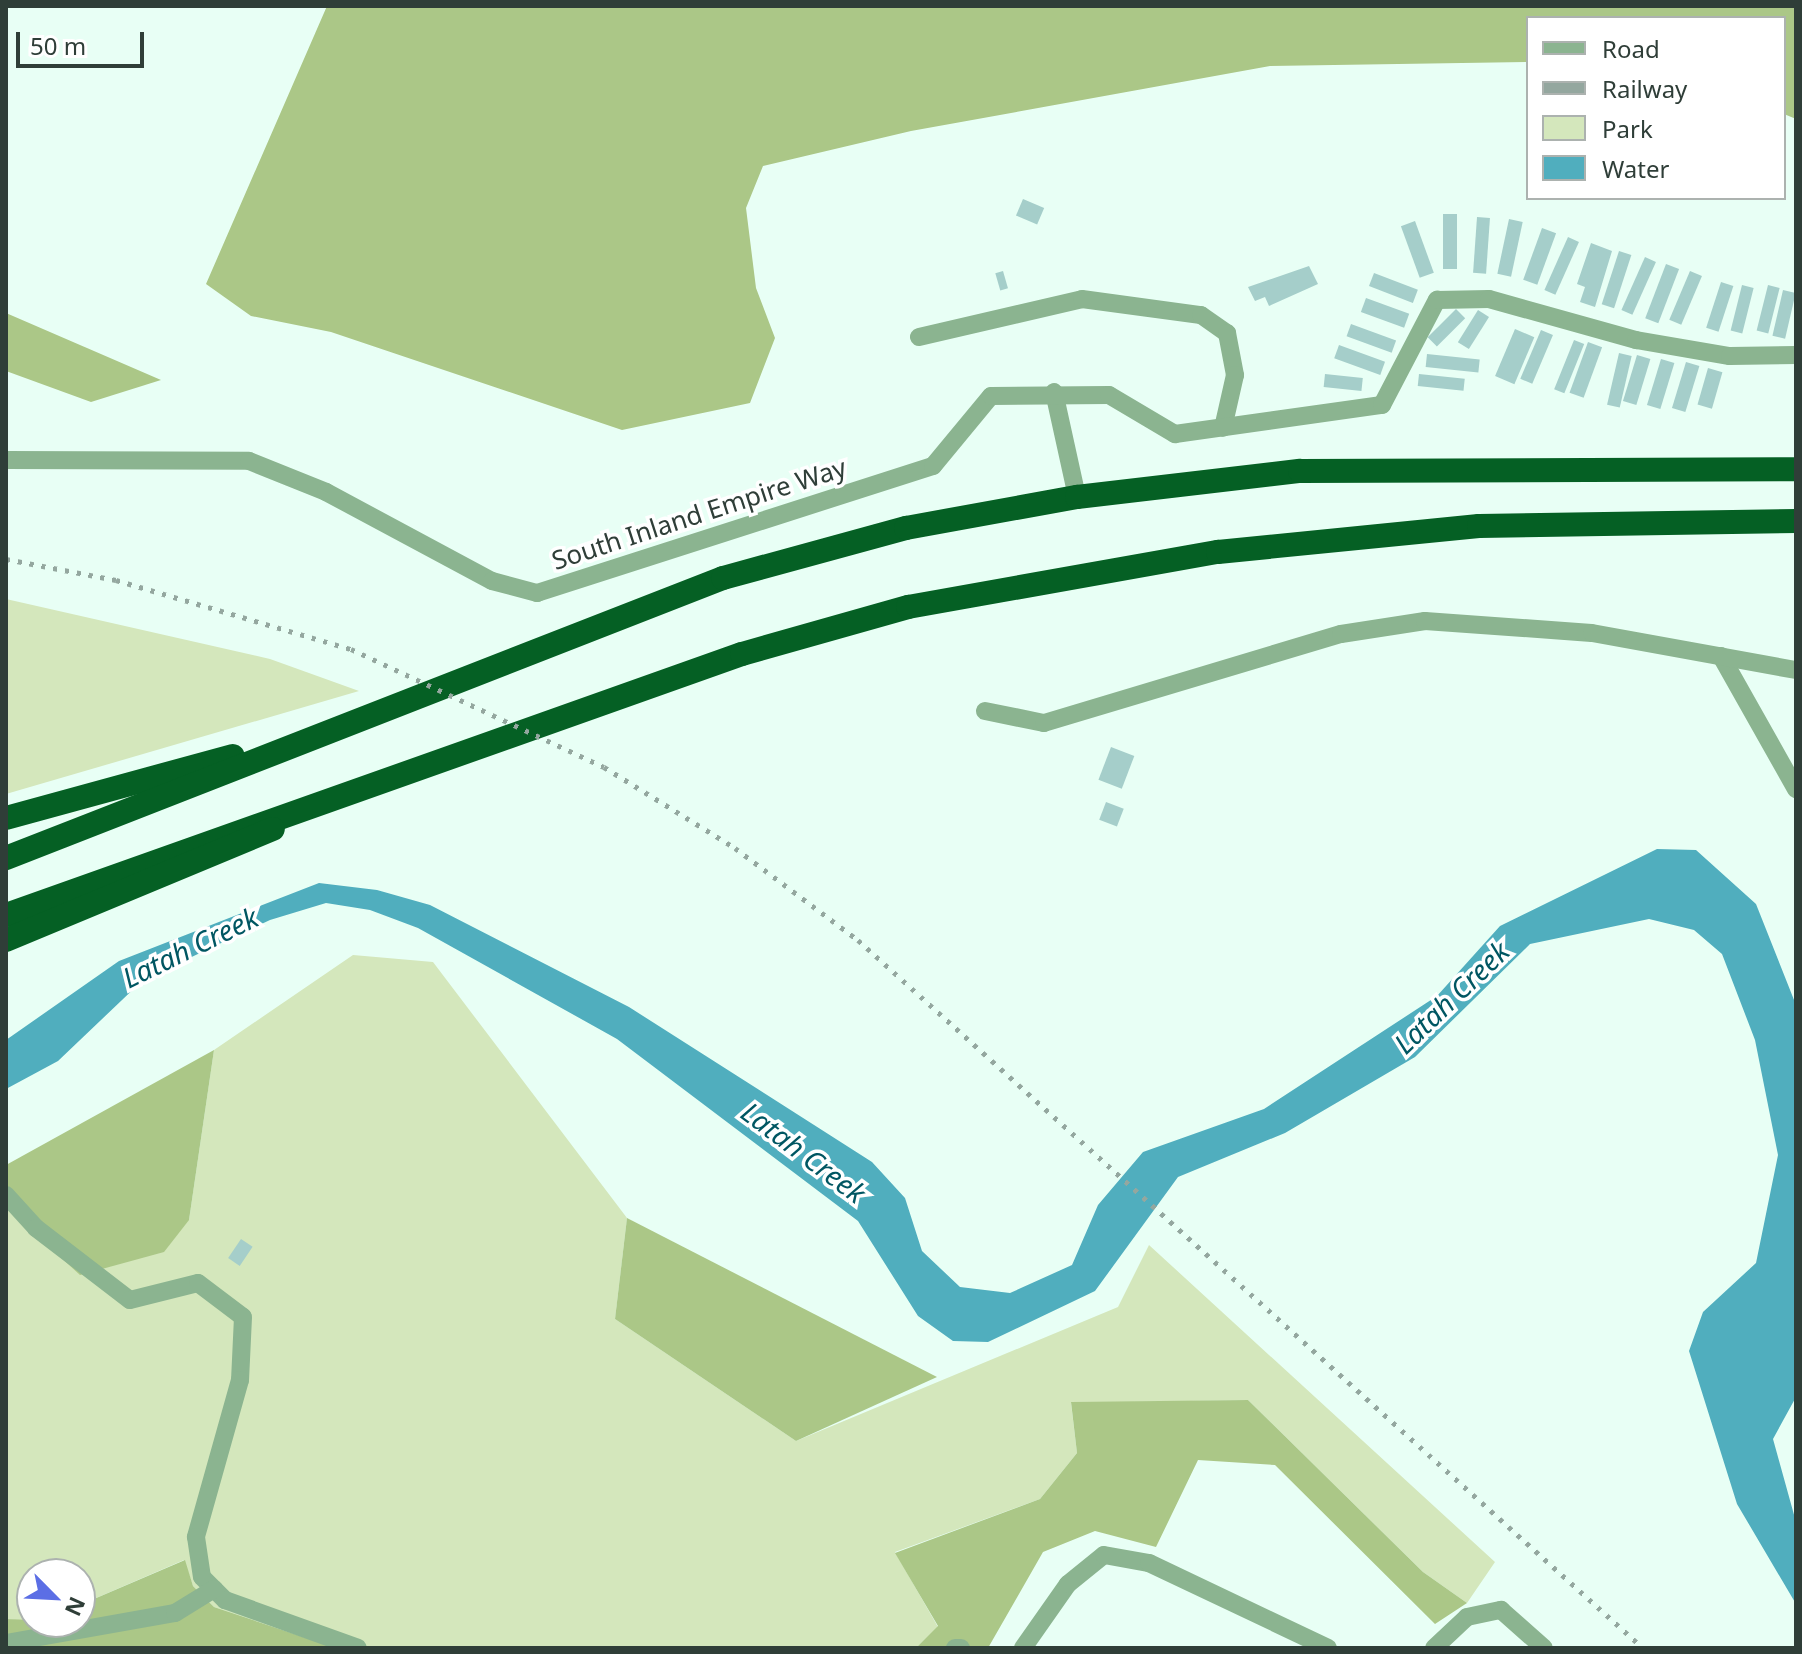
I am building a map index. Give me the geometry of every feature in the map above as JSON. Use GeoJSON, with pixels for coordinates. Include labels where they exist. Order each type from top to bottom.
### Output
{"type":"FeatureCollection","features":[{"type":"Feature","properties":{"kind":"highway"},"geometry":{"type":"LineString","coordinates":[[6,858],[327,730],[723,578],[906,528],[1077,497],[1300,471],[1796,469]]}},
{"type":"Feature","properties":{"kind":"highway"},"geometry":{"type":"LineString","coordinates":[[6,915],[343,792],[742,654],[937,601],[1218,552],[1479,526],[1796,521]]}},
{"type":"Feature","properties":{"kind":"highway"},"geometry":{"type":"LineString","coordinates":[[6,818],[327,730]]}},
{"type":"Feature","properties":{"kind":"highway"},"geometry":{"type":"LineString","coordinates":[[6,940],[240,847],[343,792]]}},
{"type":"Feature","properties":{"kind":"street"},"geometry":{"type":"LineString","coordinates":[[919,337],[1082,299],[1201,315],[1227,333],[1235,375],[1223,428]]}},
{"type":"Feature","properties":{"kind":"street","name":"South Inland Empire Way"},"geometry":{"type":"LineString","coordinates":[[6,460],[249,461],[326,492],[492,581],[537,593],[933,466],[991,396],[1054,392],[1109,395],[1175,434],[1382,405],[1437,300],[1489,299],[1636,340],[1730,356],[1796,355]]}},
{"type":"Feature","properties":{"kind":"street"},"geometry":{"type":"LineString","coordinates":[[1054,392],[1077,497]]}},
{"type":"Feature","properties":{"kind":"street"},"geometry":{"type":"LineString","coordinates":[[985,711],[1044,723],[1341,634],[1425,621],[1489,620],[1796,670]]}},
{"type":"Feature","properties":{"kind":"street"},"geometry":{"type":"LineString","coordinates":[[1721,656],[1796,789]]}},
{"type":"Feature","properties":{"kind":"street"},"geometry":{"type":"LineString","coordinates":[[6,1195],[36,1228],[130,1300],[198,1283],[243,1317],[240,1380],[196,1537],[202,1577],[225,1600],[358,1648]]}},
{"type":"Feature","properties":{"kind":"street"},"geometry":{"type":"LineString","coordinates":[[1023,1648],[1068,1584],[1104,1555],[1149,1563],[1328,1648]]}},
{"type":"Feature","properties":{"kind":"street"},"geometry":{"type":"LineString","coordinates":[[6,1643],[175,1613],[214,1589]]}},
{"type":"Feature","properties":{"kind":"street"},"geometry":{"type":"LineString","coordinates":[[1434,1648],[1467,1617],[1501,1610],[1544,1648]]}},
{"type":"Feature","properties":{"kind":"green space"},"geometry":{"type":"Polygon","coordinates":[[[327,6],[1796,6],[1796,119],[1786,115],[1786,16],[1526,16],[1526,62],[1270,66],[911,131],[763,166],[746,208],[756,288],[775,338],[750,403],[622,430],[331,332],[251,316],[206,284],[327,6]]]}},
{"type":"Feature","properties":{"kind":"green space"},"geometry":{"type":"Polygon","coordinates":[[[6,313],[161,380],[91,402],[6,371],[6,313]]]}},
{"type":"Feature","properties":{"kind":"green space"},"geometry":{"type":"Polygon","coordinates":[[[6,599],[270,659],[359,691],[6,794],[6,599]]]}},
{"type":"Feature","properties":{"kind":"green space"},"geometry":{"type":"Polygon","coordinates":[[[353,955],[433,962],[627,1218],[615,1319],[796,1441],[1118,1307],[1149,1245],[1495,1562],[1467,1603],[1423,1572],[1248,1400],[1071,1403],[1077,1453],[1040,1499],[895,1552],[938,1627],[916,1648],[336,1648],[214,1607],[193,1586],[184,1560],[96,1598],[96,1558],[16,1558],[16,1620],[6,1619],[6,1207],[189,1220],[214,1050],[353,955]]]}},
{"type":"Feature","properties":{"kind":"green space"},"geometry":{"type":"Polygon","coordinates":[[[214,1050],[189,1220],[164,1252],[80,1275],[6,1207],[6,1165],[214,1050]]]}},
{"type":"Feature","properties":{"kind":"green space"},"geometry":{"type":"Polygon","coordinates":[[[627,1218],[937,1377],[796,1441],[615,1319],[627,1218]]]}},
{"type":"Feature","properties":{"kind":"green space"},"geometry":{"type":"Polygon","coordinates":[[[1248,1400],[1423,1572],[1467,1603],[1435,1624],[1275,1465],[1198,1460],[1156,1547],[1095,1531],[1043,1552],[988,1648],[916,1648],[938,1626],[895,1553],[1040,1499],[1077,1453],[1071,1402],[1248,1400]]]}},
{"type":"Feature","properties":{"kind":"green space"},"geometry":{"type":"Polygon","coordinates":[[[185,1560],[193,1586],[214,1607],[336,1648],[6,1648],[6,1619],[16,1619],[16,1638],[96,1638],[96,1598],[185,1560]]]}},
{"type":"Feature","properties":{"kind":"water","name":"Latah Creek"},"geometry":{"type":"Polygon","coordinates":[[[1657,849],[1696,850],[1756,904],[1796,1005],[1796,1397],[1773,1439],[1796,1522],[1796,1604],[1737,1504],[1689,1351],[1703,1312],[1756,1263],[1778,1155],[1755,1040],[1722,954],[1694,930],[1649,919],[1530,944],[1415,1057],[1285,1133],[1178,1177],[1095,1291],[988,1342],[953,1341],[918,1316],[858,1221],[617,1039],[418,928],[370,910],[326,903],[270,920],[143,980],[58,1061],[6,1089],[6,1040],[119,961],[319,883],[377,890],[430,905],[629,1007],[872,1162],[905,1198],[922,1251],[960,1287],[1010,1293],[1072,1265],[1098,1205],[1143,1152],[1264,1109],[1437,996],[1500,926],[1657,849]]]}},
{"type":"Feature","properties":{"kind":"building"},"geometry":{"type":"Polygon","coordinates":[[[1023,199],[1044,208],[1037,225],[1016,216],[1023,199]]]}},
{"type":"Feature","properties":{"kind":"building"},"geometry":{"type":"Polygon","coordinates":[[[1443,214],[1457,214],[1457,269],[1443,269],[1443,214]]]}},
{"type":"Feature","properties":{"kind":"building"},"geometry":{"type":"Polygon","coordinates":[[[1477,217],[1490,218],[1486,274],[1473,273],[1477,217]]]}},
{"type":"Feature","properties":{"kind":"building"},"geometry":{"type":"Polygon","coordinates":[[[1509,219],[1523,222],[1511,277],[1497,274],[1509,219]]]}},
{"type":"Feature","properties":{"kind":"building"},"geometry":{"type":"Polygon","coordinates":[[[1415,221],[1434,273],[1420,278],[1401,226],[1415,221]]]}},
{"type":"Feature","properties":{"kind":"building"},"geometry":{"type":"Polygon","coordinates":[[[1542,228],[1556,233],[1537,285],[1523,280],[1542,228]]]}},
{"type":"Feature","properties":{"kind":"building"},"geometry":{"type":"Polygon","coordinates":[[[1568,237],[1579,242],[1555,295],[1544,290],[1568,237]]]}},
{"type":"Feature","properties":{"kind":"building"},"geometry":{"type":"Polygon","coordinates":[[[1591,243],[1612,251],[1595,307],[1580,302],[1585,287],[1577,284],[1591,243]]]}},
{"type":"Feature","properties":{"kind":"building"},"geometry":{"type":"Polygon","coordinates":[[[1619,251],[1631,255],[1614,308],[1602,304],[1619,251]]]}},
{"type":"Feature","properties":{"kind":"building"},"geometry":{"type":"Polygon","coordinates":[[[1645,257],[1656,262],[1632,315],[1621,310],[1645,257]]]}},
{"type":"Feature","properties":{"kind":"building"},"geometry":{"type":"Polygon","coordinates":[[[1666,264],[1679,269],[1658,323],[1645,318],[1666,264]]]}},
{"type":"Feature","properties":{"kind":"building"},"geometry":{"type":"Polygon","coordinates":[[[1309,266],[1318,284],[1269,306],[1265,297],[1255,301],[1248,287],[1309,266]]]}},
{"type":"Feature","properties":{"kind":"building"},"geometry":{"type":"Polygon","coordinates":[[[1003,271],[1008,288],[1000,291],[995,273],[1003,271]]]}},
{"type":"Feature","properties":{"kind":"building"},"geometry":{"type":"Polygon","coordinates":[[[1690,271],[1702,276],[1681,325],[1669,320],[1690,271]]]}},
{"type":"Feature","properties":{"kind":"building"},"geometry":{"type":"Polygon","coordinates":[[[1374,273],[1418,290],[1413,303],[1369,286],[1374,273]]]}},
{"type":"Feature","properties":{"kind":"building"},"geometry":{"type":"Polygon","coordinates":[[[1721,282],[1733,286],[1719,332],[1706,328],[1721,282]]]}},
{"type":"Feature","properties":{"kind":"building"},"geometry":{"type":"Polygon","coordinates":[[[1742,285],[1754,288],[1742,334],[1731,331],[1742,285]]]}},
{"type":"Feature","properties":{"kind":"building"},"geometry":{"type":"Polygon","coordinates":[[[1768,285],[1780,288],[1768,334],[1757,331],[1768,285]]]}},
{"type":"Feature","properties":{"kind":"building"},"geometry":{"type":"Polygon","coordinates":[[[1783,290],[1796,293],[1785,339],[1772,336],[1783,290]]]}},
{"type":"Feature","properties":{"kind":"building"},"geometry":{"type":"Polygon","coordinates":[[[1366,298],[1409,314],[1404,328],[1361,312],[1366,298]]]}},
{"type":"Feature","properties":{"kind":"building"},"geometry":{"type":"Polygon","coordinates":[[[1456,309],[1465,318],[1437,346],[1428,337],[1456,309]]]}},
{"type":"Feature","properties":{"kind":"building"},"geometry":{"type":"Polygon","coordinates":[[[1478,310],[1489,317],[1469,349],[1458,342],[1478,310]]]}},
{"type":"Feature","properties":{"kind":"building"},"geometry":{"type":"Polygon","coordinates":[[[1351,324],[1396,340],[1392,353],[1347,336],[1351,324]]]}},
{"type":"Feature","properties":{"kind":"building"},"geometry":{"type":"Polygon","coordinates":[[[1515,329],[1534,337],[1514,384],[1495,376],[1515,329]]]}},
{"type":"Feature","properties":{"kind":"building"},"geometry":{"type":"Polygon","coordinates":[[[1541,330],[1553,335],[1532,384],[1520,379],[1541,330]]]}},
{"type":"Feature","properties":{"kind":"building"},"geometry":{"type":"Polygon","coordinates":[[[1574,340],[1584,344],[1564,393],[1554,389],[1574,340]]]}},
{"type":"Feature","properties":{"kind":"building"},"geometry":{"type":"Polygon","coordinates":[[[1588,342],[1602,347],[1584,398],[1570,393],[1588,342]]]}},
{"type":"Feature","properties":{"kind":"building"},"geometry":{"type":"Polygon","coordinates":[[[1339,345],[1385,362],[1380,375],[1334,358],[1339,345]]]}},
{"type":"Feature","properties":{"kind":"building"},"geometry":{"type":"Polygon","coordinates":[[[1619,353],[1632,356],[1620,408],[1607,405],[1619,353]]]}},
{"type":"Feature","properties":{"kind":"building"},"geometry":{"type":"Polygon","coordinates":[[[1427,354],[1480,360],[1478,372],[1426,367],[1427,354]]]}},
{"type":"Feature","properties":{"kind":"building"},"geometry":{"type":"Polygon","coordinates":[[[1637,355],[1650,359],[1636,405],[1623,401],[1637,355]]]}},
{"type":"Feature","properties":{"kind":"building"},"geometry":{"type":"Polygon","coordinates":[[[1661,359],[1674,363],[1660,409],[1647,405],[1661,359]]]}},
{"type":"Feature","properties":{"kind":"building"},"geometry":{"type":"Polygon","coordinates":[[[1686,362],[1699,366],[1685,412],[1672,408],[1686,362]]]}},
{"type":"Feature","properties":{"kind":"building"},"geometry":{"type":"Polygon","coordinates":[[[1708,368],[1722,372],[1712,409],[1698,405],[1708,368]]]}},
{"type":"Feature","properties":{"kind":"building"},"geometry":{"type":"Polygon","coordinates":[[[1325,374],[1363,378],[1361,391],[1324,387],[1325,374]]]}},
{"type":"Feature","properties":{"kind":"building"},"geometry":{"type":"Polygon","coordinates":[[[1419,374],[1465,379],[1463,391],[1418,386],[1419,374]]]}},
{"type":"Feature","properties":{"kind":"building"},"geometry":{"type":"Polygon","coordinates":[[[1111,747],[1134,756],[1122,789],[1098,780],[1111,747]]]}},
{"type":"Feature","properties":{"kind":"building"},"geometry":{"type":"Polygon","coordinates":[[[1106,802],[1124,809],[1117,827],[1099,820],[1106,802]]]}},
{"type":"Feature","properties":{"kind":"building"},"geometry":{"type":"Polygon","coordinates":[[[241,1239],[253,1247],[240,1266],[228,1258],[241,1239]]]}},
{"type":"Feature","properties":{"kind":"railway"},"geometry":{"type":"LineString","coordinates":[[6,559],[116,580],[351,649],[604,767],[735,848],[858,940],[1643,1648]]}}]}
